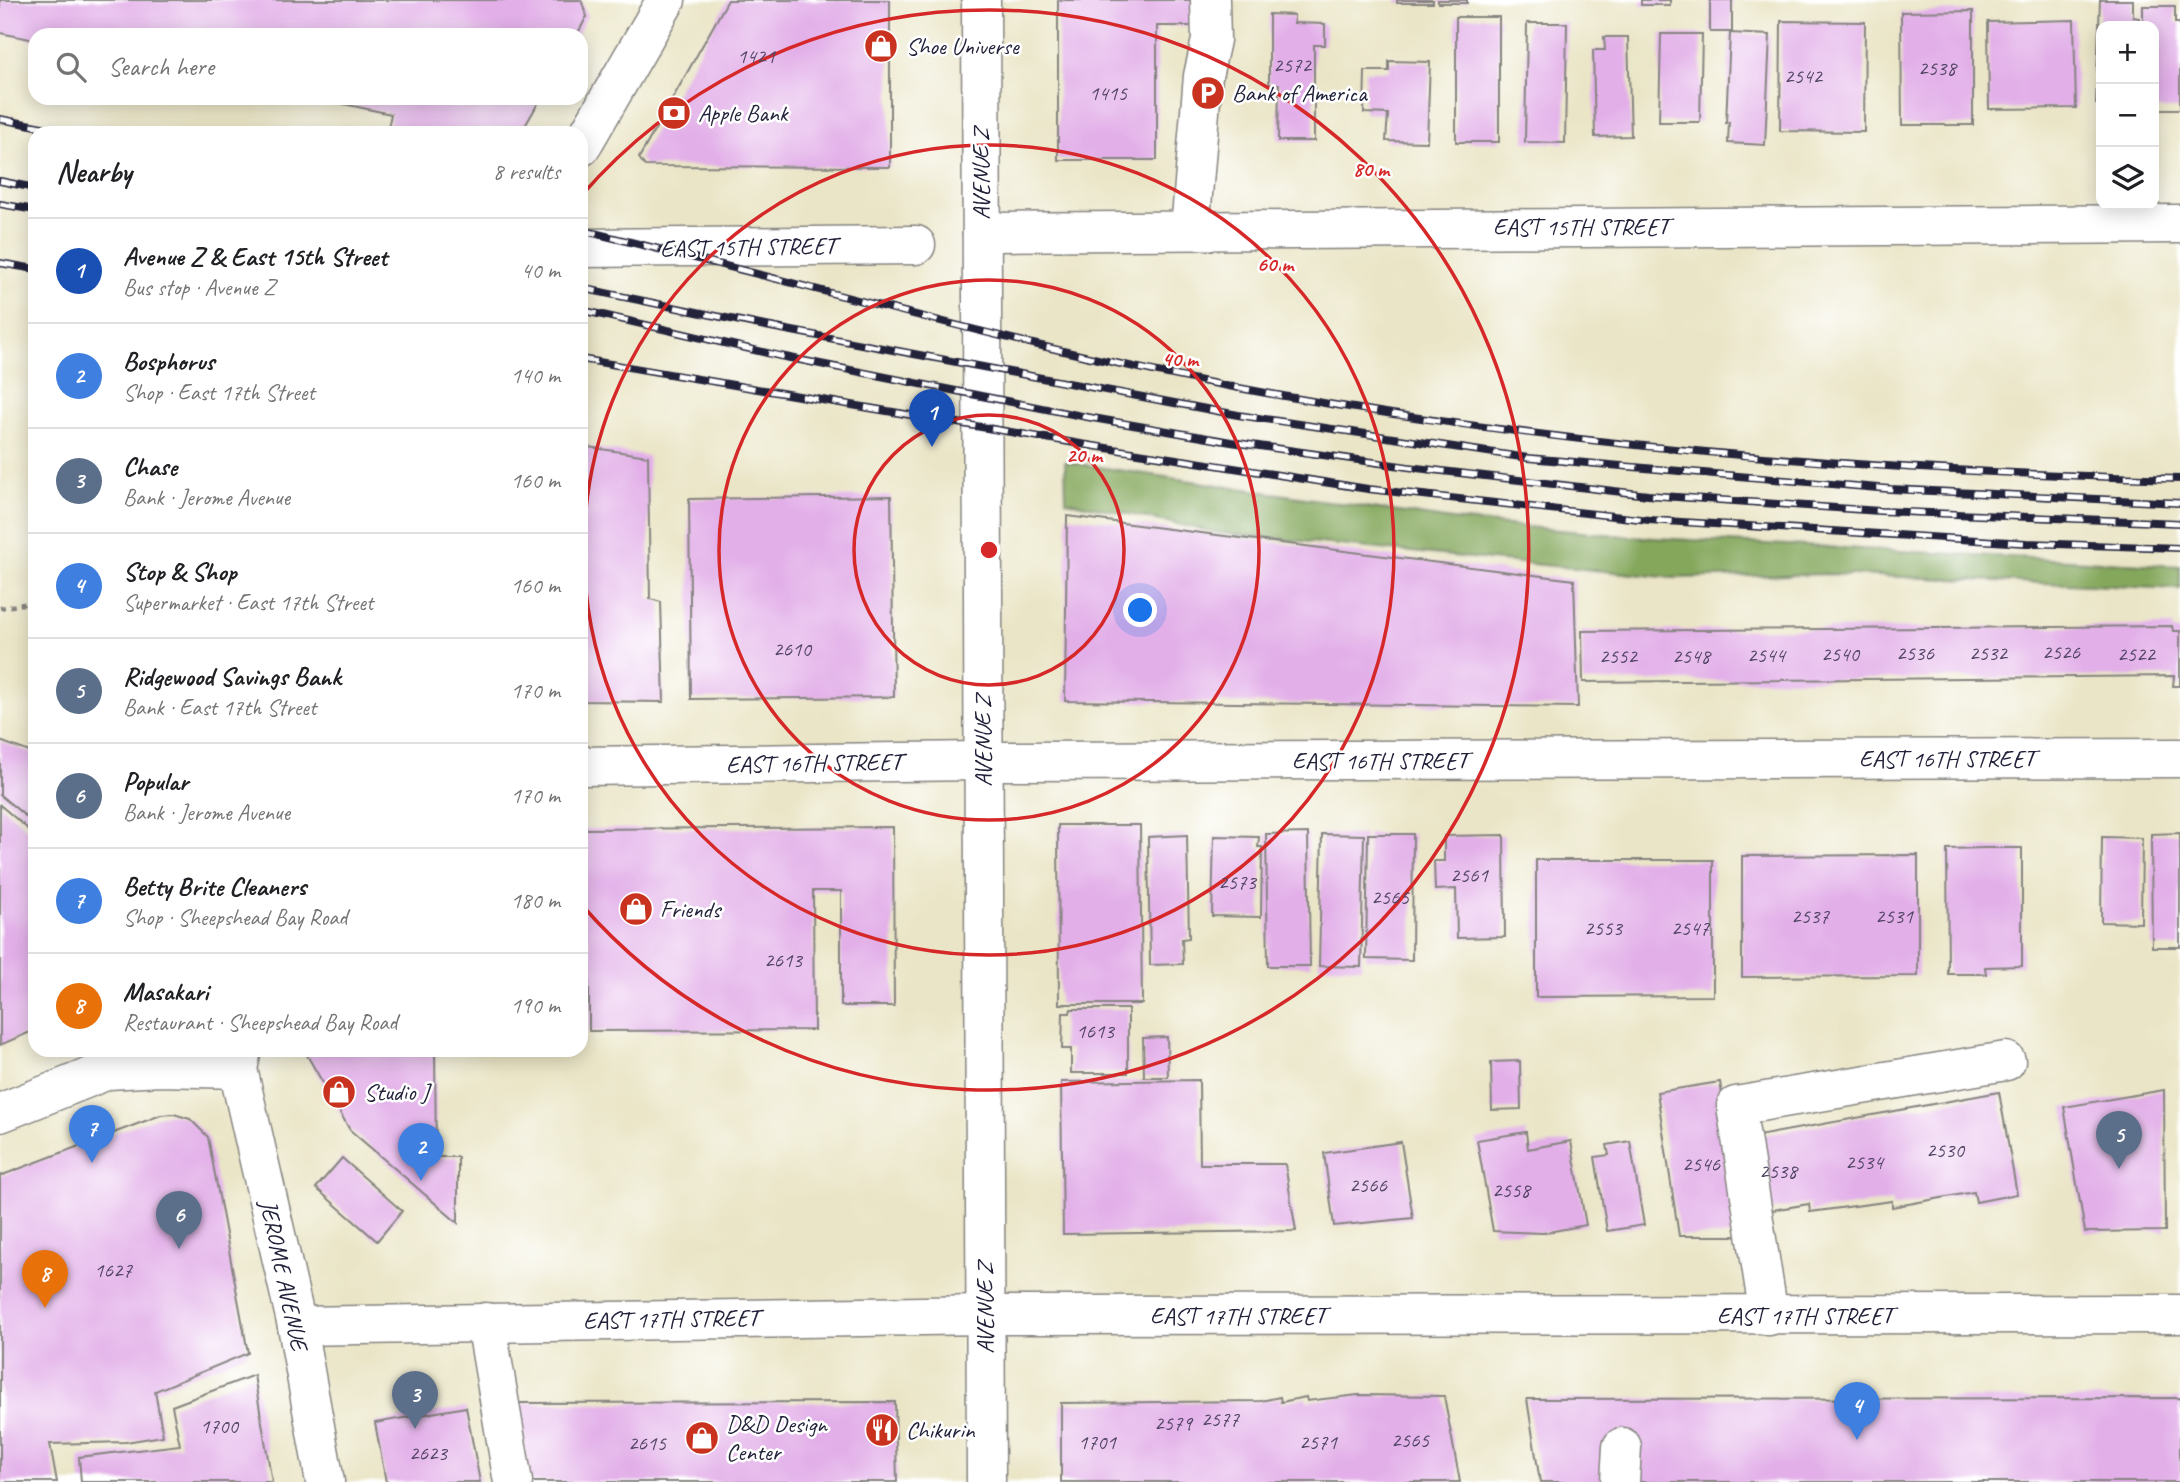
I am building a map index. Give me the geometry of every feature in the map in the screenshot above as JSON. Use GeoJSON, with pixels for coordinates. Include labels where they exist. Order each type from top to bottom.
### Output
{"type":"FeatureCollection","features":[{"type":"Feature","properties":{"kind":"street"},"geometry":{"type":"LineString","coordinates":[[588,135],[666,0]]}},
{"type":"Feature","properties":{"kind":"street","name":"AVENUE Z"},"geometry":{"type":"LineString","coordinates":[[981,0],[986,1482]]}},
{"type":"Feature","properties":{"kind":"street"},"geometry":{"type":"LineString","coordinates":[[1190,230],[1203,76],[1211,40],[1210,0]]}},
{"type":"Feature","properties":{"kind":"street","name":"EAST 15TH STREET"},"geometry":{"type":"LineString","coordinates":[[982,232],[2180,224]]}},
{"type":"Feature","properties":{"kind":"street","name":"EAST 15TH STREET"},"geometry":{"type":"LineString","coordinates":[[588,248],[916,245]]}},
{"type":"Feature","properties":{"kind":"street","name":"EAST 16TH STREET"},"geometry":{"type":"LineString","coordinates":[[588,766],[983,761],[2180,758]]}},
{"type":"Feature","properties":{"kind":"street"},"geometry":{"type":"LineString","coordinates":[[0,1113],[118,1060],[160,1067],[240,1060]]}},
{"type":"Feature","properties":{"kind":"street","name":"JEROME AVENUE"},"geometry":{"type":"LineString","coordinates":[[240,1060],[297,1326],[324,1482]]}},
{"type":"Feature","properties":{"kind":"street"},"geometry":{"type":"LineString","coordinates":[[1769,1316],[1736,1106],[2006,1061]]}},
{"type":"Feature","properties":{"kind":"street","name":"EAST 17TH STREET"},"geometry":{"type":"LineString","coordinates":[[297,1326],[985,1315],[2180,1314]]}},
{"type":"Feature","properties":{"kind":"street"},"geometry":{"type":"LineString","coordinates":[[486,1322],[513,1482]]}},
{"type":"Feature","properties":{"kind":"path"},"geometry":{"type":"LineString","coordinates":[[0,608],[28,603]]}},
{"type":"Feature","properties":{"kind":"green space"},"geometry":{"type":"Polygon","coordinates":[[[1065,462],[1452,520],[1636,537],[2180,566],[2180,589],[1832,574],[1674,578],[1219,533],[1066,501],[1065,462]]]}},
{"type":"Feature","properties":{"kind":"building"},"geometry":{"type":"Polygon","coordinates":[[[0,0],[581,0],[587,16],[581,28],[28,28],[28,39],[0,33],[0,0]]]}},
{"type":"Feature","properties":{"kind":"building"},"geometry":{"type":"Polygon","coordinates":[[[728,0],[890,0],[890,167],[645,166],[639,158],[728,0]]]}},
{"type":"Feature","properties":{"kind":"building"},"geometry":{"type":"Polygon","coordinates":[[[1058,0],[1199,0],[1200,26],[1157,26],[1157,160],[1058,160],[1058,0]]]}},
{"type":"Feature","properties":{"kind":"building"},"geometry":{"type":"Polygon","coordinates":[[[1397,0],[1433,0],[1433,3],[1397,3],[1397,0]]]}},
{"type":"Feature","properties":{"kind":"building"},"geometry":{"type":"Polygon","coordinates":[[[1438,0],[1467,0],[1467,3],[1438,3],[1438,0]]]}},
{"type":"Feature","properties":{"kind":"building"},"geometry":{"type":"Polygon","coordinates":[[[1641,0],[1670,0],[1670,5],[1641,5],[1641,0]]]}},
{"type":"Feature","properties":{"kind":"building"},"geometry":{"type":"Polygon","coordinates":[[[1710,0],[1732,0],[1732,32],[1710,32],[1710,0]]]}},
{"type":"Feature","properties":{"kind":"building"},"geometry":{"type":"Polygon","coordinates":[[[2100,0],[2133,0],[2133,17],[2139,18],[2139,21],[2099,21],[2100,0]]]}},
{"type":"Feature","properties":{"kind":"building"},"geometry":{"type":"Polygon","coordinates":[[[2143,6],[2175,6],[2175,23],[2180,23],[2180,109],[2159,109],[2159,21],[2143,21],[2143,6]]]}},
{"type":"Feature","properties":{"kind":"building"},"geometry":{"type":"Polygon","coordinates":[[[1973,11],[1973,125],[1902,125],[1901,12],[1973,11]]]}},
{"type":"Feature","properties":{"kind":"building"},"geometry":{"type":"Polygon","coordinates":[[[1269,14],[1294,15],[1294,23],[1325,24],[1325,45],[1314,45],[1314,141],[1278,141],[1279,84],[1269,84],[1269,14]]]}},
{"type":"Feature","properties":{"kind":"building"},"geometry":{"type":"Polygon","coordinates":[[[1456,17],[1499,17],[1499,142],[1456,142],[1456,17]]]}},
{"type":"Feature","properties":{"kind":"building"},"geometry":{"type":"Polygon","coordinates":[[[2074,20],[2076,108],[1989,109],[1988,22],[2074,20]]]}},
{"type":"Feature","properties":{"kind":"building"},"geometry":{"type":"Polygon","coordinates":[[[1781,21],[1865,22],[1864,132],[1780,131],[1781,21]]]}},
{"type":"Feature","properties":{"kind":"building"},"geometry":{"type":"Polygon","coordinates":[[[1527,23],[1567,23],[1565,143],[1525,142],[1527,23]]]}},
{"type":"Feature","properties":{"kind":"building"},"geometry":{"type":"Polygon","coordinates":[[[1730,33],[1770,35],[1765,145],[1728,143],[1729,122],[1726,123],[1730,33]]]}},
{"type":"Feature","properties":{"kind":"building"},"geometry":{"type":"Polygon","coordinates":[[[1661,34],[1702,34],[1700,122],[1659,122],[1661,34]]]}},
{"type":"Feature","properties":{"kind":"building"},"geometry":{"type":"Polygon","coordinates":[[[1604,37],[1628,37],[1631,136],[1595,137],[1593,50],[1605,50],[1604,37]]]}},
{"type":"Feature","properties":{"kind":"building"},"geometry":{"type":"Polygon","coordinates":[[[1389,61],[1430,62],[1427,142],[1386,141],[1388,114],[1364,113],[1365,71],[1389,71],[1389,61]]]}},
{"type":"Feature","properties":{"kind":"building"},"geometry":{"type":"Polygon","coordinates":[[[348,105],[537,105],[525,126],[388,126],[391,114],[348,105]]]}},
{"type":"Feature","properties":{"kind":"building"},"geometry":{"type":"Polygon","coordinates":[[[588,447],[648,456],[650,599],[661,602],[664,702],[588,701],[588,447]]]}},
{"type":"Feature","properties":{"kind":"building"},"geometry":{"type":"Polygon","coordinates":[[[891,496],[894,697],[691,699],[689,499],[891,496]]]}},
{"type":"Feature","properties":{"kind":"building"},"geometry":{"type":"Polygon","coordinates":[[[1067,516],[1574,580],[1578,707],[1065,701],[1067,516]]]}},
{"type":"Feature","properties":{"kind":"building"},"geometry":{"type":"Polygon","coordinates":[[[2172,626],[2173,631],[2180,631],[2180,686],[2173,686],[2174,676],[1583,682],[1582,631],[2172,626]]]}},
{"type":"Feature","properties":{"kind":"building"},"geometry":{"type":"Polygon","coordinates":[[[0,741],[28,751],[28,818],[0,795],[0,741]]]}},
{"type":"Feature","properties":{"kind":"building"},"geometry":{"type":"Polygon","coordinates":[[[0,805],[28,829],[28,1033],[0,1045],[0,805]]]}},
{"type":"Feature","properties":{"kind":"building"},"geometry":{"type":"Polygon","coordinates":[[[1058,825],[1140,825],[1142,1004],[1059,1004],[1058,825]]]}},
{"type":"Feature","properties":{"kind":"building"},"geometry":{"type":"Polygon","coordinates":[[[893,827],[894,1006],[841,1006],[841,891],[813,891],[814,1030],[589,1031],[588,829],[893,827]]]}},
{"type":"Feature","properties":{"kind":"building"},"geometry":{"type":"Polygon","coordinates":[[[1308,833],[1310,966],[1268,966],[1266,834],[1308,833]]]}},
{"type":"Feature","properties":{"kind":"building"},"geometry":{"type":"Polygon","coordinates":[[[2180,833],[2180,947],[2152,947],[2151,834],[2180,833]]]}},
{"type":"Feature","properties":{"kind":"building"},"geometry":{"type":"Polygon","coordinates":[[[1322,834],[1364,835],[1361,967],[1319,966],[1322,834]]]}},
{"type":"Feature","properties":{"kind":"building"},"geometry":{"type":"Polygon","coordinates":[[[1368,834],[1413,834],[1412,960],[1366,959],[1368,834]]]}},
{"type":"Feature","properties":{"kind":"building"},"geometry":{"type":"Polygon","coordinates":[[[1187,835],[1189,938],[1182,939],[1183,964],[1150,965],[1148,837],[1187,835]]]}},
{"type":"Feature","properties":{"kind":"building"},"geometry":{"type":"Polygon","coordinates":[[[1504,835],[1505,937],[1457,938],[1456,889],[1435,890],[1434,861],[1444,861],[1444,836],[1504,835]]]}},
{"type":"Feature","properties":{"kind":"building"},"geometry":{"type":"Polygon","coordinates":[[[1214,836],[1259,837],[1258,847],[1262,847],[1261,917],[1212,916],[1214,836]]]}},
{"type":"Feature","properties":{"kind":"building"},"geometry":{"type":"Polygon","coordinates":[[[2102,837],[2142,838],[2141,923],[2101,922],[2102,837]]]}},
{"type":"Feature","properties":{"kind":"building"},"geometry":{"type":"Polygon","coordinates":[[[2022,848],[2022,966],[1985,967],[1986,974],[1948,974],[1947,849],[2022,848]]]}},
{"type":"Feature","properties":{"kind":"building"},"geometry":{"type":"Polygon","coordinates":[[[1918,855],[1918,976],[1742,977],[1742,856],[1918,855]]]}},
{"type":"Feature","properties":{"kind":"building"},"geometry":{"type":"Polygon","coordinates":[[[1536,860],[1713,860],[1713,996],[1536,997],[1536,860]]]}},
{"type":"Feature","properties":{"kind":"building"},"geometry":{"type":"Polygon","coordinates":[[[1071,1009],[1128,1009],[1128,1073],[1071,1073],[1071,1049],[1062,1049],[1063,1013],[1070,1013],[1071,1009]]]}},
{"type":"Feature","properties":{"kind":"building"},"geometry":{"type":"Polygon","coordinates":[[[1167,1037],[1168,1077],[1144,1077],[1143,1038],[1167,1037]]]}},
{"type":"Feature","properties":{"kind":"building"},"geometry":{"type":"Polygon","coordinates":[[[308,1057],[435,1057],[436,1157],[458,1157],[458,1223],[350,1130],[308,1057]]]}},
{"type":"Feature","properties":{"kind":"building"},"geometry":{"type":"Polygon","coordinates":[[[1520,1061],[1521,1109],[1492,1110],[1491,1062],[1520,1061]]]}},
{"type":"Feature","properties":{"kind":"building"},"geometry":{"type":"Polygon","coordinates":[[[1199,1080],[1200,1164],[1285,1164],[1296,1231],[1063,1234],[1061,1082],[1199,1080]]]}},
{"type":"Feature","properties":{"kind":"building"},"geometry":{"type":"Polygon","coordinates":[[[1720,1082],[1745,1236],[1679,1236],[1657,1092],[1720,1082]]]}},
{"type":"Feature","properties":{"kind":"building"},"geometry":{"type":"Polygon","coordinates":[[[2164,1090],[2165,1231],[2085,1232],[2064,1107],[2164,1090]]]}},
{"type":"Feature","properties":{"kind":"building"},"geometry":{"type":"Polygon","coordinates":[[[1999,1092],[2017,1194],[1976,1202],[1974,1192],[1892,1207],[1892,1201],[1810,1212],[1809,1204],[1760,1212],[1747,1138],[1999,1092]]]}},
{"type":"Feature","properties":{"kind":"building"},"geometry":{"type":"Polygon","coordinates":[[[174,1114],[190,1119],[208,1137],[248,1353],[155,1391],[163,1436],[126,1442],[50,1444],[57,1482],[0,1482],[0,1176],[161,1115],[174,1114]]]}},
{"type":"Feature","properties":{"kind":"building"},"geometry":{"type":"Polygon","coordinates":[[[1526,1132],[1528,1149],[1571,1141],[1586,1225],[1543,1233],[1493,1231],[1477,1140],[1526,1132]]]}},
{"type":"Feature","properties":{"kind":"building"},"geometry":{"type":"Polygon","coordinates":[[[1630,1141],[1644,1225],[1607,1231],[1595,1157],[1609,1155],[1607,1145],[1630,1141]]]}},
{"type":"Feature","properties":{"kind":"building"},"geometry":{"type":"Polygon","coordinates":[[[1401,1142],[1413,1218],[1334,1226],[1324,1153],[1401,1142]]]}},
{"type":"Feature","properties":{"kind":"building"},"geometry":{"type":"Polygon","coordinates":[[[342,1158],[402,1211],[377,1241],[316,1188],[342,1158]]]}},
{"type":"Feature","properties":{"kind":"building"},"geometry":{"type":"Polygon","coordinates":[[[254,1375],[272,1482],[81,1482],[79,1457],[180,1445],[172,1406],[254,1375]]]}},
{"type":"Feature","properties":{"kind":"building"},"geometry":{"type":"Polygon","coordinates":[[[1358,1395],[1444,1396],[1460,1482],[1061,1482],[1061,1403],[1261,1401],[1280,1397],[1281,1402],[1306,1397],[1307,1401],[1358,1395]]]}},
{"type":"Feature","properties":{"kind":"building"},"geometry":{"type":"Polygon","coordinates":[[[2180,1398],[2180,1482],[1540,1482],[1527,1399],[2180,1398]]]}},
{"type":"Feature","properties":{"kind":"building"},"geometry":{"type":"Polygon","coordinates":[[[895,1402],[897,1482],[530,1482],[515,1403],[895,1402]]]}},
{"type":"Feature","properties":{"kind":"building"},"geometry":{"type":"Polygon","coordinates":[[[466,1407],[480,1482],[386,1482],[375,1423],[466,1407]]]}},
{"type":"Feature","properties":{"kind":"railway"},"geometry":{"type":"LineString","coordinates":[[0,119],[36,126]]}},
{"type":"Feature","properties":{"kind":"railway"},"geometry":{"type":"LineString","coordinates":[[0,181],[28,187]]}},
{"type":"Feature","properties":{"kind":"railway"},"geometry":{"type":"LineString","coordinates":[[0,204],[28,209]]}},
{"type":"Feature","properties":{"kind":"railway"},"geometry":{"type":"LineString","coordinates":[[588,232],[1073,353],[1156,372],[1355,408],[1472,426],[1708,452],[1944,470],[2180,479]]}},
{"type":"Feature","properties":{"kind":"railway"},"geometry":{"type":"LineString","coordinates":[[0,263],[28,268]]}},
{"type":"Feature","properties":{"kind":"railway"},"geometry":{"type":"LineString","coordinates":[[588,289],[755,324],[1238,415],[1528,458],[1890,489],[2180,503]]}},
{"type":"Feature","properties":{"kind":"railway"},"geometry":{"type":"LineString","coordinates":[[588,312],[780,356],[1087,417],[1231,442],[1408,467],[1648,495],[1880,511],[2180,523]]}},
{"type":"Feature","properties":{"kind":"railway"},"geometry":{"type":"LineString","coordinates":[[588,360],[1081,444],[1368,489],[1649,520],[2026,543],[2180,548]]}},
{"type":"Feature","properties":{"kind":"place","name":"Shoe Universe"},"geometry":{"type":"Point","coordinates":[881,46]}},
{"type":"Feature","properties":{"kind":"place","name":"Bank of America"},"geometry":{"type":"Point","coordinates":[1208,93]}},
{"type":"Feature","properties":{"kind":"place","name":"Apple Bank"},"geometry":{"type":"Point","coordinates":[674,113]}},
{"type":"Feature","properties":{"kind":"place","name":"Avenue Z & East 15th Street"},"geometry":{"type":"Point","coordinates":[932,447]}},
{"type":"Feature","properties":{"kind":"place","name":"Friends"},"geometry":{"type":"Point","coordinates":[636,909]}},
{"type":"Feature","properties":{"kind":"place","name":"Studio J"},"geometry":{"type":"Point","coordinates":[339,1092]}},
{"type":"Feature","properties":{"kind":"place","name":"Betty Brite Cleaners"},"geometry":{"type":"Point","coordinates":[92,1163]}},
{"type":"Feature","properties":{"kind":"place","name":"Ridgewood Savings Bank"},"geometry":{"type":"Point","coordinates":[2119,1169]}},
{"type":"Feature","properties":{"kind":"place","name":"Bosphorus"},"geometry":{"type":"Point","coordinates":[421,1181]}},
{"type":"Feature","properties":{"kind":"place","name":"Popular"},"geometry":{"type":"Point","coordinates":[179,1249]}},
{"type":"Feature","properties":{"kind":"place","name":"Masakari"},"geometry":{"type":"Point","coordinates":[45,1308]}},
{"type":"Feature","properties":{"kind":"place","name":"Chase"},"geometry":{"type":"Point","coordinates":[415,1429]}},
{"type":"Feature","properties":{"kind":"place","name":"Chikurin"},"geometry":{"type":"Point","coordinates":[882,1430]}},
{"type":"Feature","properties":{"kind":"place","name":"D&D Design Center"},"geometry":{"type":"Point","coordinates":[702,1438]}},
{"type":"Feature","properties":{"kind":"place","name":"Stop & Shop"},"geometry":{"type":"Point","coordinates":[1857,1440]}}]}
